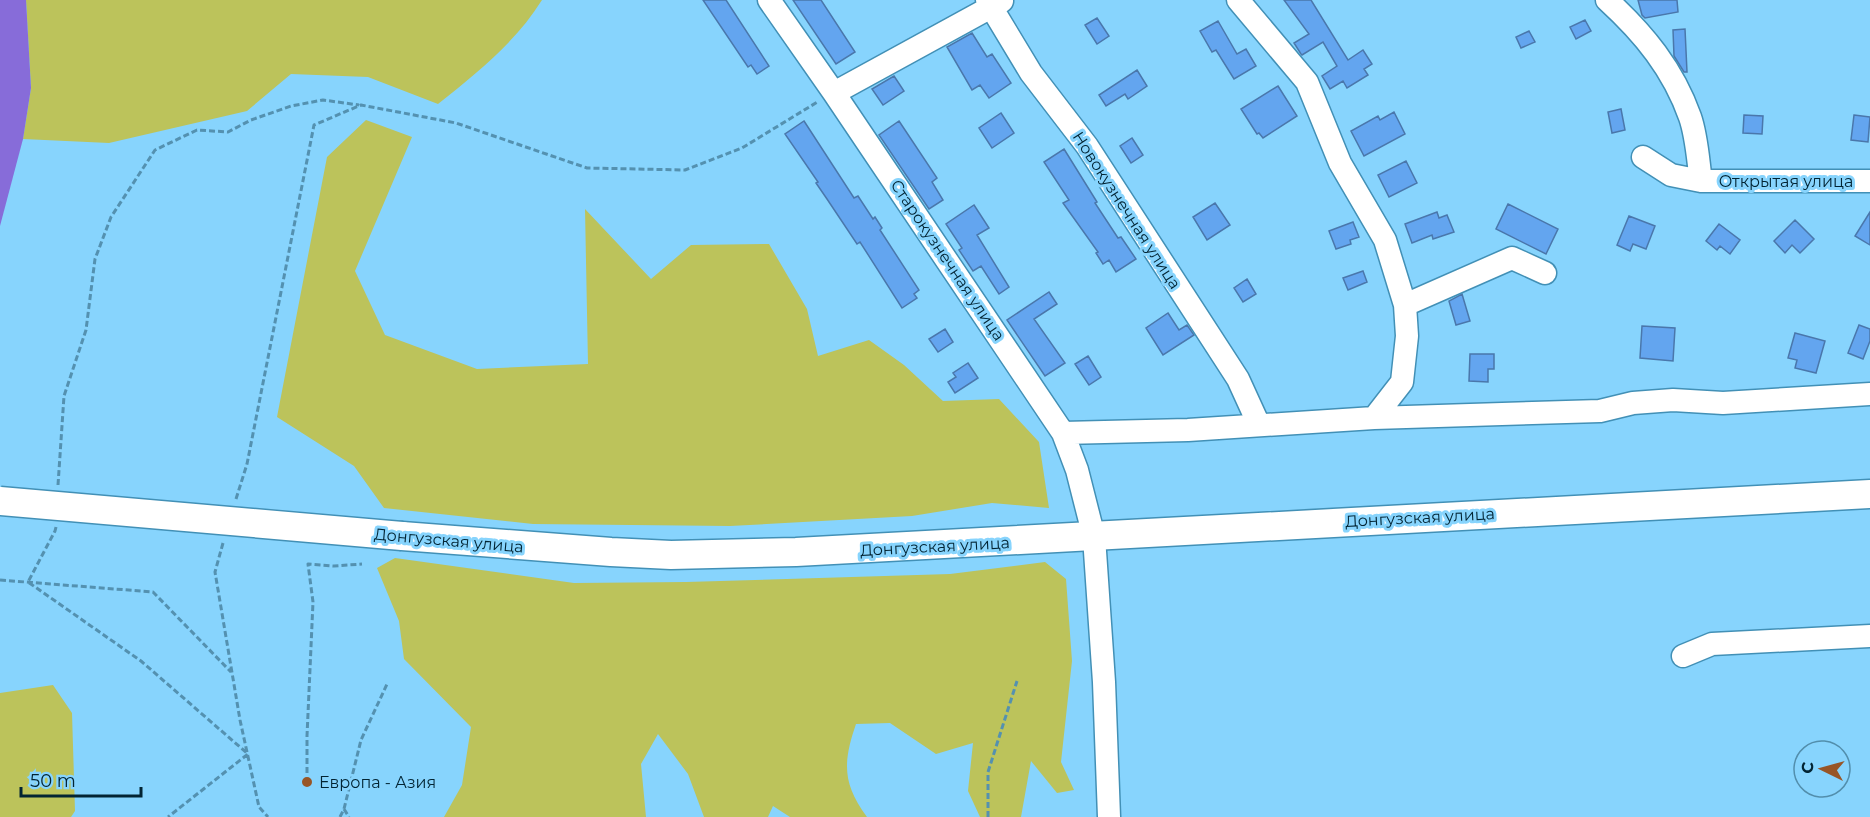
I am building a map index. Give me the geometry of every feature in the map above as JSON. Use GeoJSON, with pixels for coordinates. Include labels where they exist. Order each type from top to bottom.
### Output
{"type":"FeatureCollection","features":[{"type":"Feature","properties":{"kind":"main road","name":"Донгузская улица"},"geometry":{"type":"LineString","coordinates":[[0,501],[558,549],[671,555],[796,552],[1094,537],[1185,530],[1870,494]]}},
{"type":"Feature","properties":{"kind":"street","name":"Старокузнечная улица"},"geometry":{"type":"LineString","coordinates":[[769,0],[1063,433],[1077,470],[1094,537],[1104,682],[1109,817]]}},
{"type":"Feature","properties":{"kind":"street"},"geometry":{"type":"LineString","coordinates":[[1238,0],[1307,82],[1340,163],[1384,240],[1406,305],[1407,336],[1402,382],[1374,418]]}},
{"type":"Feature","properties":{"kind":"street"},"geometry":{"type":"LineString","coordinates":[[1607,0],[1634,25],[1670,72],[1690,119],[1701,181]]}},
{"type":"Feature","properties":{"kind":"street"},"geometry":{"type":"LineString","coordinates":[[834,93],[994,2]]}},
{"type":"Feature","properties":{"kind":"street","name":"Новокузнечная улица"},"geometry":{"type":"LineString","coordinates":[[994,2],[1031,73],[1087,146],[1238,379],[1259,425]]}},
{"type":"Feature","properties":{"kind":"street","name":"Открытая улица"},"geometry":{"type":"LineString","coordinates":[[1643,157],[1671,175],[1701,181],[1870,181]]}},
{"type":"Feature","properties":{"kind":"street"},"geometry":{"type":"LineString","coordinates":[[1406,305],[1512,258],[1545,273]]}},
{"type":"Feature","properties":{"kind":"street"},"geometry":{"type":"LineString","coordinates":[[1402,382],[1415,403],[1430,416]]}},
{"type":"Feature","properties":{"kind":"street"},"geometry":{"type":"LineString","coordinates":[[1063,433],[1188,430],[1374,418],[1600,411],[1633,403],[1673,400],[1723,403],[1870,394]]}},
{"type":"Feature","properties":{"kind":"street"},"geometry":{"type":"LineString","coordinates":[[1683,656],[1712,644],[1870,636]]}},
{"type":"Feature","properties":{"kind":"path"},"geometry":{"type":"LineString","coordinates":[[58,489],[64,396],[86,330],[95,259],[111,217],[155,150],[197,130],[228,132],[251,120],[291,106],[323,100],[456,123],[587,168],[685,170],[742,148],[834,93]]}},
{"type":"Feature","properties":{"kind":"path"},"geometry":{"type":"LineString","coordinates":[[234,508],[247,464],[314,125],[361,105]]}},
{"type":"Feature","properties":{"kind":"path"},"geometry":{"type":"LineString","coordinates":[[28,582],[55,531],[56,520]]}},
{"type":"Feature","properties":{"kind":"path"},"geometry":{"type":"LineString","coordinates":[[224,540],[215,572],[232,674],[259,807],[268,817]]}},
{"type":"Feature","properties":{"kind":"path"},"geometry":{"type":"LineString","coordinates":[[308,782],[308,713],[313,602],[308,564],[334,566],[362,564]]}},
{"type":"Feature","properties":{"kind":"path"},"geometry":{"type":"LineString","coordinates":[[0,580],[153,592],[232,674]]}},
{"type":"Feature","properties":{"kind":"path"},"geometry":{"type":"LineString","coordinates":[[28,582],[141,661],[248,754]]}},
{"type":"Feature","properties":{"kind":"path"},"geometry":{"type":"LineString","coordinates":[[988,817],[988,772],[1017,681]]}},
{"type":"Feature","properties":{"kind":"path"},"geometry":{"type":"LineString","coordinates":[[339,817],[344,809],[361,740],[388,682]]}},
{"type":"Feature","properties":{"kind":"path"},"geometry":{"type":"LineString","coordinates":[[168,817],[248,754]]}},
{"type":"Feature","properties":{"kind":"path"},"geometry":{"type":"LineString","coordinates":[[344,809],[349,817]]}},
{"type":"Feature","properties":{"kind":"green space"},"geometry":{"type":"Polygon","coordinates":[[[26,0],[542,0],[508,44],[438,104],[368,77],[291,74],[247,111],[109,143],[23,139],[31,88],[26,0]]]}},
{"type":"Feature","properties":{"kind":"green space"},"geometry":{"type":"Polygon","coordinates":[[[366,120],[412,137],[355,271],[385,335],[477,369],[588,364],[585,209],[651,279],[691,245],[769,244],[807,309],[818,356],[869,340],[904,365],[943,401],[999,399],[1039,442],[1049,508],[992,503],[912,516],[730,526],[533,524],[384,508],[354,466],[277,417],[327,157],[366,120]]]}},
{"type":"Feature","properties":{"kind":"green space"},"geometry":{"type":"Polygon","coordinates":[[[395,558],[574,583],[950,574],[1045,562],[1066,579],[1072,661],[1061,762],[1074,790],[1057,793],[1031,761],[1021,817],[980,817],[968,791],[973,743],[936,754],[890,723],[856,724],[849,750],[847,772],[853,793],[867,817],[790,817],[773,806],[768,817],[704,817],[688,774],[658,734],[641,764],[646,817],[444,817],[462,785],[471,727],[404,659],[399,621],[377,568],[395,558]]]}},
{"type":"Feature","properties":{"kind":"green space"},"geometry":{"type":"Polygon","coordinates":[[[53,685],[72,713],[75,811],[71,817],[0,817],[0,693],[53,685]]]}},
{"type":"Feature","properties":{"kind":"shaded area"},"geometry":{"type":"Polygon","coordinates":[[[0,0],[26,0],[31,88],[23,139],[0,226],[0,0]]]}},
{"type":"Feature","properties":{"kind":"building"},"geometry":{"type":"Polygon","coordinates":[[[703,0],[726,0],[769,66],[757,74],[751,65],[748,67],[703,0]]]}},
{"type":"Feature","properties":{"kind":"building"},"geometry":{"type":"Polygon","coordinates":[[[793,0],[821,0],[855,52],[836,64],[793,0]]]}},
{"type":"Feature","properties":{"kind":"building"},"geometry":{"type":"Polygon","coordinates":[[[1284,0],[1311,0],[1348,60],[1363,50],[1372,64],[1364,69],[1368,75],[1347,88],[1343,81],[1330,89],[1322,76],[1337,66],[1323,42],[1301,54],[1294,43],[1309,34],[1284,0]]]}},
{"type":"Feature","properties":{"kind":"building"},"geometry":{"type":"Polygon","coordinates":[[[1638,0],[1677,0],[1678,12],[1645,18],[1638,0]]]}},
{"type":"Feature","properties":{"kind":"building"},"geometry":{"type":"Polygon","coordinates":[[[1097,18],[1109,36],[1097,44],[1085,25],[1097,18]]]}},
{"type":"Feature","properties":{"kind":"building"},"geometry":{"type":"Polygon","coordinates":[[[1585,20],[1591,31],[1576,39],[1570,27],[1585,20]]]}},
{"type":"Feature","properties":{"kind":"building"},"geometry":{"type":"Polygon","coordinates":[[[1218,21],[1237,54],[1246,49],[1256,66],[1234,79],[1216,50],[1212,52],[1200,31],[1218,21]]]}},
{"type":"Feature","properties":{"kind":"building"},"geometry":{"type":"Polygon","coordinates":[[[1685,29],[1687,72],[1684,72],[1674,56],[1673,30],[1685,29]]]}},
{"type":"Feature","properties":{"kind":"building"},"geometry":{"type":"Polygon","coordinates":[[[1529,31],[1535,42],[1521,48],[1516,37],[1529,31]]]}},
{"type":"Feature","properties":{"kind":"building"},"geometry":{"type":"Polygon","coordinates":[[[972,33],[987,57],[992,54],[1011,83],[989,98],[980,85],[972,90],[947,47],[972,33]]]}},
{"type":"Feature","properties":{"kind":"building"},"geometry":{"type":"Polygon","coordinates":[[[1137,70],[1147,86],[1128,99],[1125,94],[1106,106],[1099,95],[1137,70]]]}},
{"type":"Feature","properties":{"kind":"building"},"geometry":{"type":"Polygon","coordinates":[[[894,76],[904,91],[883,105],[872,89],[894,76]]]}},
{"type":"Feature","properties":{"kind":"building"},"geometry":{"type":"Polygon","coordinates":[[[1278,86],[1297,116],[1263,138],[1259,133],[1257,134],[1241,109],[1278,86]]]}},
{"type":"Feature","properties":{"kind":"building"},"geometry":{"type":"Polygon","coordinates":[[[1621,109],[1625,130],[1612,133],[1608,112],[1621,109]]]}},
{"type":"Feature","properties":{"kind":"building"},"geometry":{"type":"Polygon","coordinates":[[[1394,112],[1405,134],[1364,156],[1351,131],[1378,116],[1380,120],[1394,112]]]}},
{"type":"Feature","properties":{"kind":"building"},"geometry":{"type":"Polygon","coordinates":[[[1001,113],[1014,133],[992,148],[979,128],[1001,113]]]}},
{"type":"Feature","properties":{"kind":"building"},"geometry":{"type":"Polygon","coordinates":[[[1744,115],[1763,116],[1762,134],[1743,133],[1744,115]]]}},
{"type":"Feature","properties":{"kind":"building"},"geometry":{"type":"Polygon","coordinates":[[[1854,115],[1870,117],[1868,142],[1851,140],[1854,115]]]}},
{"type":"Feature","properties":{"kind":"building"},"geometry":{"type":"Polygon","coordinates":[[[804,121],[854,198],[858,196],[873,219],[875,217],[882,228],[880,230],[919,290],[914,294],[917,298],[902,308],[860,242],[857,244],[785,134],[804,121]]]}},
{"type":"Feature","properties":{"kind":"building"},"geometry":{"type":"Polygon","coordinates":[[[899,121],[937,178],[932,182],[943,200],[929,209],[879,135],[899,121]]]}},
{"type":"Feature","properties":{"kind":"building"},"geometry":{"type":"Polygon","coordinates":[[[1132,138],[1143,155],[1131,163],[1120,146],[1132,138]]]}},
{"type":"Feature","properties":{"kind":"building"},"geometry":{"type":"Polygon","coordinates":[[[1064,149],[1097,202],[1095,203],[1118,238],[1121,237],[1136,259],[1116,272],[1109,260],[1103,264],[1096,253],[1098,252],[1063,203],[1069,200],[1044,162],[1064,149]]]}},
{"type":"Feature","properties":{"kind":"building"},"geometry":{"type":"Polygon","coordinates":[[[1406,161],[1417,183],[1389,197],[1378,175],[1406,161]]]}},
{"type":"Feature","properties":{"kind":"building"},"geometry":{"type":"Polygon","coordinates":[[[1215,203],[1230,225],[1207,240],[1193,217],[1215,203]]]}},
{"type":"Feature","properties":{"kind":"building"},"geometry":{"type":"Polygon","coordinates":[[[1508,204],[1558,229],[1546,254],[1496,229],[1508,204]]]}},
{"type":"Feature","properties":{"kind":"building"},"geometry":{"type":"Polygon","coordinates":[[[974,205],[989,228],[977,235],[1009,287],[999,294],[981,266],[973,271],[959,250],[962,248],[946,224],[974,205]]]}},
{"type":"Feature","properties":{"kind":"building"},"geometry":{"type":"Polygon","coordinates":[[[1437,212],[1439,218],[1447,215],[1454,232],[1433,239],[1432,235],[1412,243],[1405,224],[1437,212]]]}},
{"type":"Feature","properties":{"kind":"building"},"geometry":{"type":"Polygon","coordinates":[[[1870,212],[1870,245],[1855,236],[1870,212]]]}},
{"type":"Feature","properties":{"kind":"building"},"geometry":{"type":"Polygon","coordinates":[[[1629,216],[1655,226],[1646,249],[1633,244],[1630,251],[1617,245],[1629,216]]]}},
{"type":"Feature","properties":{"kind":"building"},"geometry":{"type":"Polygon","coordinates":[[[1795,220],[1814,239],[1800,253],[1792,245],[1785,253],[1774,241],[1795,220]]]}},
{"type":"Feature","properties":{"kind":"building"},"geometry":{"type":"Polygon","coordinates":[[[1353,222],[1359,237],[1350,240],[1351,244],[1336,249],[1329,231],[1353,222]]]}},
{"type":"Feature","properties":{"kind":"building"},"geometry":{"type":"Polygon","coordinates":[[[1719,224],[1740,240],[1730,254],[1720,246],[1717,250],[1706,241],[1719,224]]]}},
{"type":"Feature","properties":{"kind":"building"},"geometry":{"type":"Polygon","coordinates":[[[1363,271],[1367,282],[1348,290],[1343,278],[1363,271]]]}},
{"type":"Feature","properties":{"kind":"building"},"geometry":{"type":"Polygon","coordinates":[[[1247,279],[1256,294],[1243,302],[1234,288],[1247,279]]]}},
{"type":"Feature","properties":{"kind":"building"},"geometry":{"type":"Polygon","coordinates":[[[1049,292],[1057,304],[1034,319],[1065,363],[1045,376],[1007,320],[1049,292]]]}},
{"type":"Feature","properties":{"kind":"building"},"geometry":{"type":"Polygon","coordinates":[[[1462,294],[1470,321],[1456,325],[1449,301],[1462,294]]]}},
{"type":"Feature","properties":{"kind":"building"},"geometry":{"type":"Polygon","coordinates":[[[1168,313],[1179,330],[1187,325],[1194,335],[1163,355],[1146,328],[1168,313]]]}},
{"type":"Feature","properties":{"kind":"building"},"geometry":{"type":"Polygon","coordinates":[[[1859,325],[1870,329],[1870,341],[1863,359],[1848,353],[1859,325]]]}},
{"type":"Feature","properties":{"kind":"building"},"geometry":{"type":"Polygon","coordinates":[[[1642,326],[1675,328],[1673,361],[1640,358],[1642,326]]]}},
{"type":"Feature","properties":{"kind":"building"},"geometry":{"type":"Polygon","coordinates":[[[945,329],[953,342],[938,352],[929,339],[945,329]]]}},
{"type":"Feature","properties":{"kind":"building"},"geometry":{"type":"Polygon","coordinates":[[[1795,333],[1825,341],[1816,373],[1795,368],[1797,360],[1788,358],[1795,333]]]}},
{"type":"Feature","properties":{"kind":"building"},"geometry":{"type":"Polygon","coordinates":[[[1470,354],[1494,354],[1494,369],[1488,369],[1488,382],[1469,381],[1470,354]]]}},
{"type":"Feature","properties":{"kind":"building"},"geometry":{"type":"Polygon","coordinates":[[[1088,356],[1101,377],[1089,385],[1075,364],[1088,356]]]}},
{"type":"Feature","properties":{"kind":"building"},"geometry":{"type":"Polygon","coordinates":[[[968,363],[978,378],[955,393],[948,382],[956,377],[953,373],[968,363]]]}},
{"type":"Feature","properties":{"kind":"place","name":"Европа - Азия"},"geometry":{"type":"Point","coordinates":[307,782]}}]}
